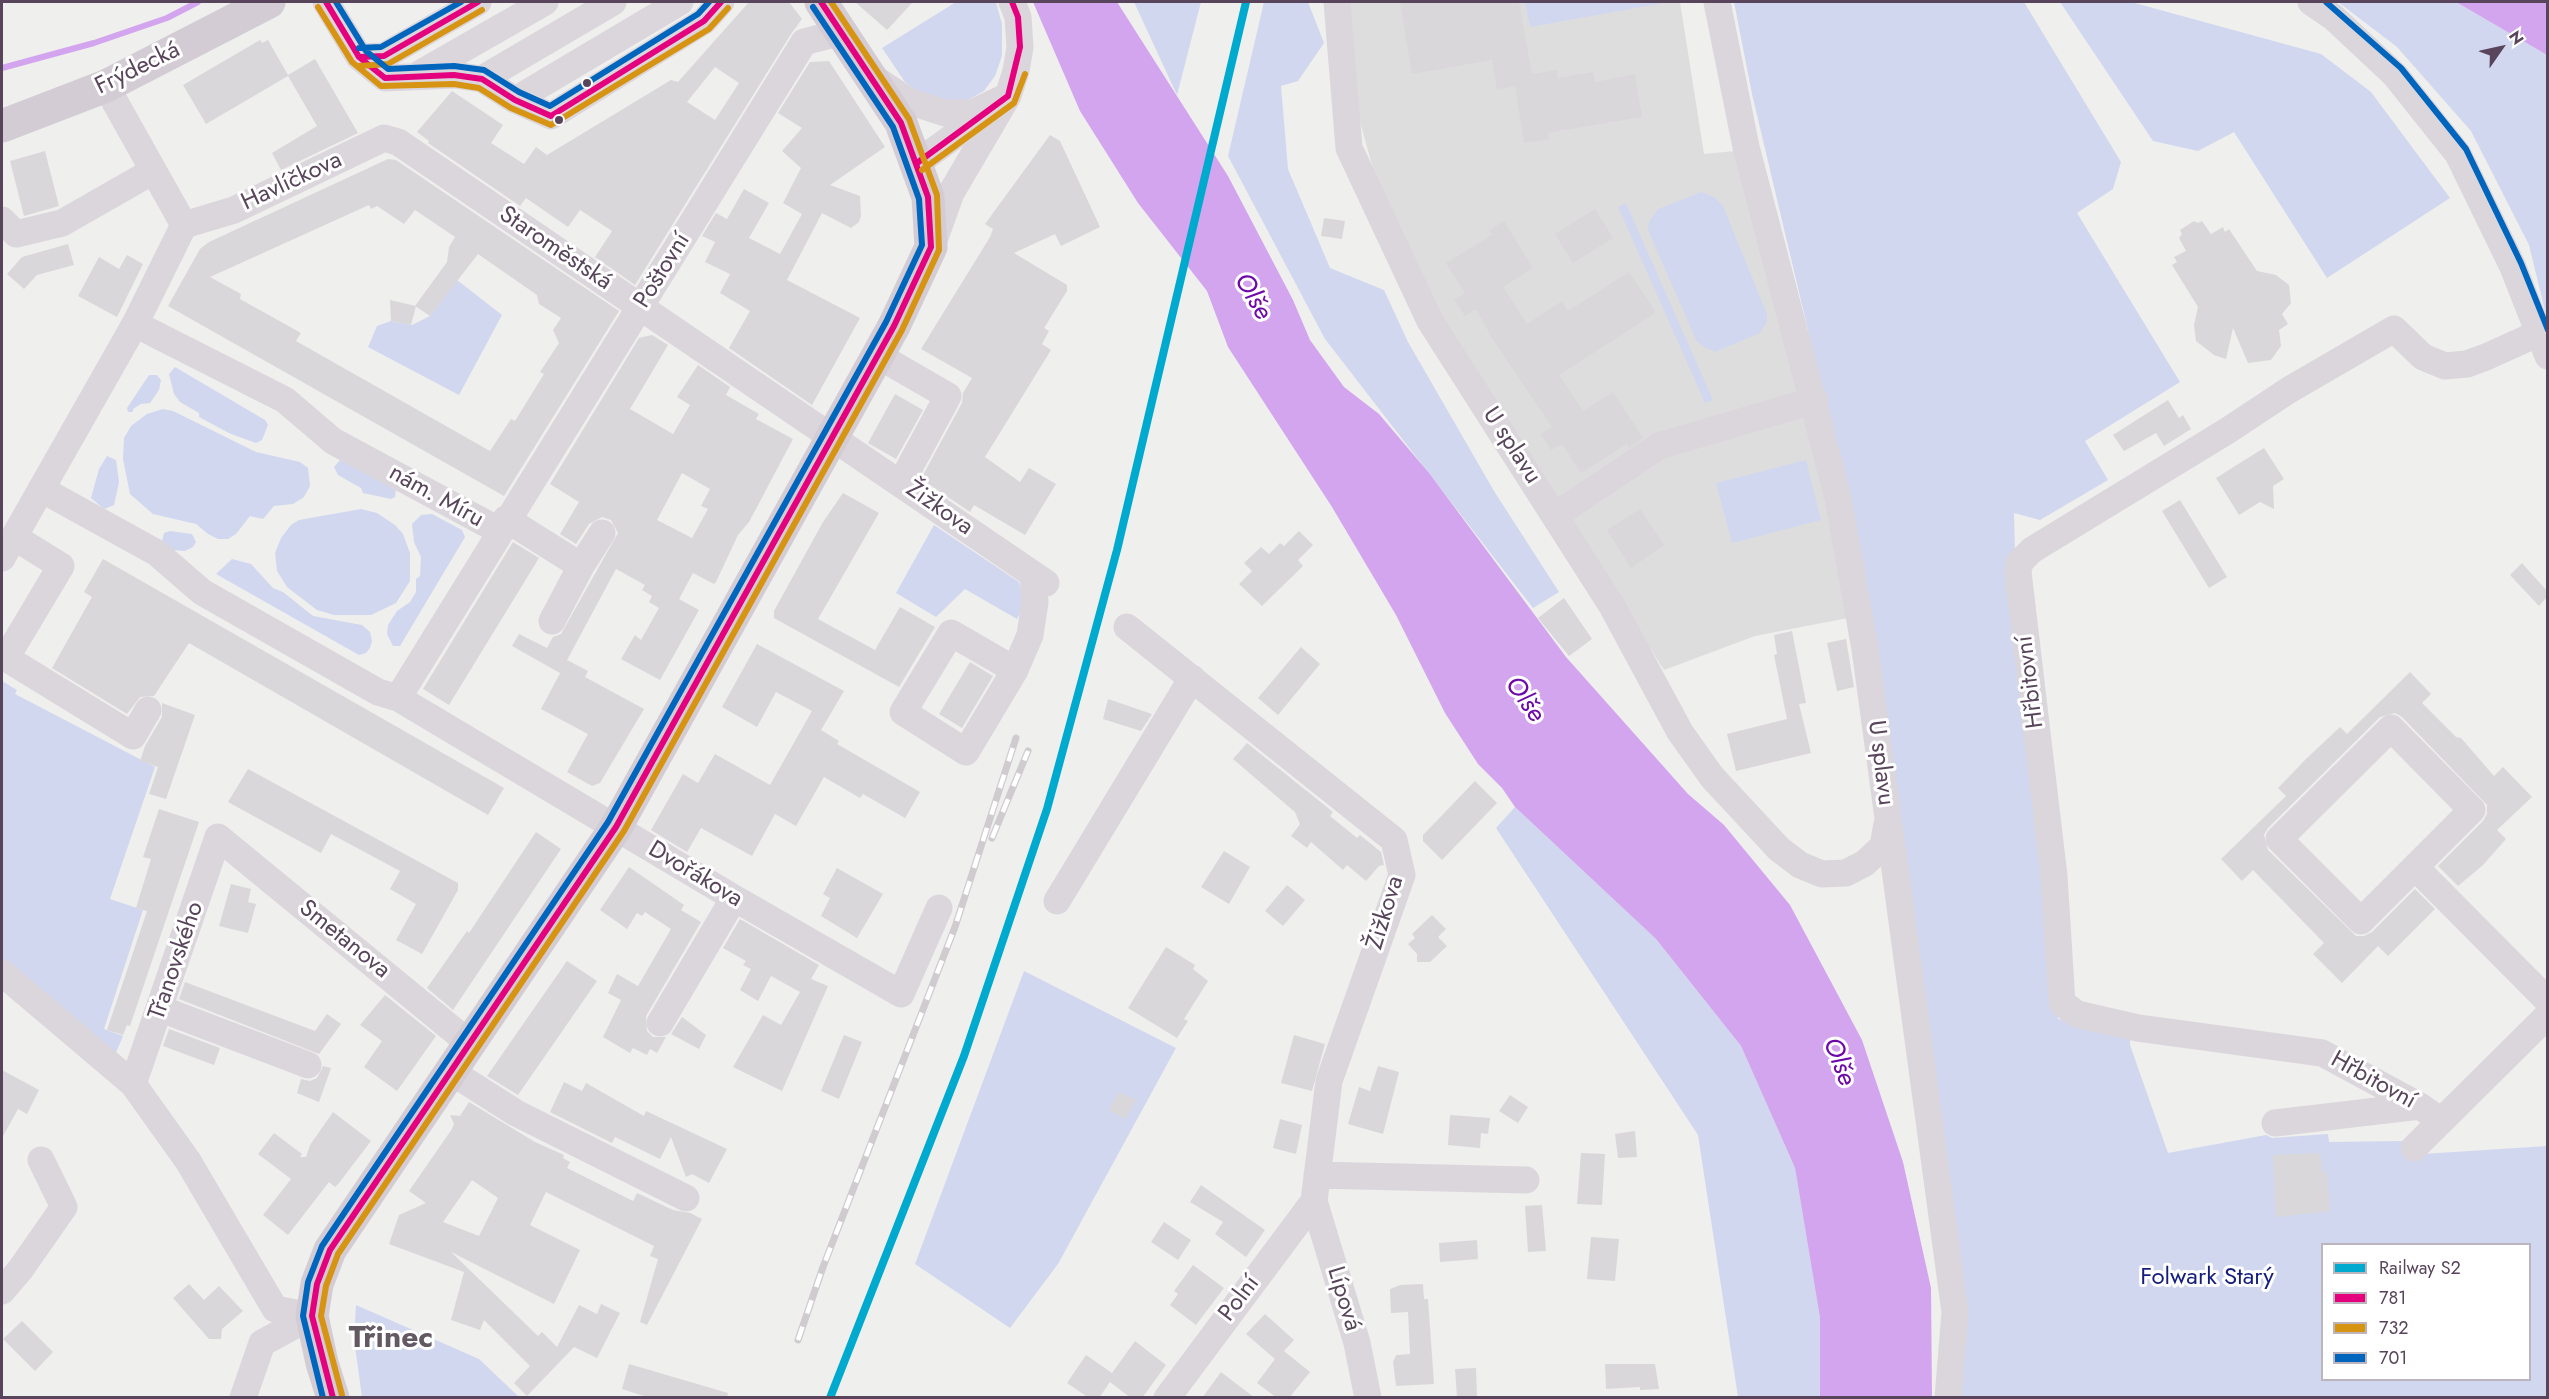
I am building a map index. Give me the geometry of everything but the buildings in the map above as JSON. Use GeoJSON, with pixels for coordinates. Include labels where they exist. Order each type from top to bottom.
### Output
{"type":"FeatureCollection","features":[{"type":"Feature","properties":{"kind":"main road","name":"Frýdecká"},"geometry":{"type":"LineString","coordinates":[[2,126],[106,86],[269,2]]}},
{"type":"Feature","properties":{"kind":"main road"},"geometry":{"type":"LineString","coordinates":[[333,1398],[322,1363],[312,1316],[317,1284],[330,1250],[616,827],[919,279],[931,247],[928,197],[901,123],[873,77],[821,2]]}},
{"type":"Feature","properties":{"kind":"street"},"geometry":{"type":"LineString","coordinates":[[326,2],[359,57],[385,78],[410,79],[454,75],[482,79],[515,100],[551,116],[704,21],[721,2]]}},
{"type":"Feature","properties":{"kind":"street"},"geometry":{"type":"LineString","coordinates":[[359,57],[384,56],[478,2]]}},
{"type":"Feature","properties":{"kind":"street"},"geometry":{"type":"LineString","coordinates":[[410,79],[443,63],[545,2]]}},
{"type":"Feature","properties":{"kind":"street"},"geometry":{"type":"LineString","coordinates":[[482,79],[613,2]]}},
{"type":"Feature","properties":{"kind":"street"},"geometry":{"type":"LineString","coordinates":[[515,100],[680,2]]}},
{"type":"Feature","properties":{"kind":"street"},"geometry":{"type":"LineString","coordinates":[[931,247],[951,193],[1012,84],[1020,47],[1018,17],[1012,2]]}},
{"type":"Feature","properties":{"kind":"street","name":"U splavu"},"geometry":{"type":"LineString","coordinates":[[1337,2],[1350,148],[1430,321],[1612,606],[1680,732],[1712,777],[1779,849],[1800,865],[1822,874],[1846,873],[1865,863],[1883,846],[1887,822]]}},
{"type":"Feature","properties":{"kind":"street","name":"U splavu"},"geometry":{"type":"LineString","coordinates":[[1717,2],[1746,147],[1815,400],[1838,498],[1864,649],[1955,1312],[1947,1398]]}},
{"type":"Feature","properties":{"kind":"street"},"geometry":{"type":"LineString","coordinates":[[2310,2],[2332,17],[2395,75],[2458,154],[2496,227],[2543,344]]}},
{"type":"Feature","properties":{"kind":"street","name":"Poštovní"},"geometry":{"type":"LineString","coordinates":[[503,525],[804,42],[842,32]]}},
{"type":"Feature","properties":{"kind":"street"},"geometry":{"type":"LineString","coordinates":[[873,77],[908,101],[945,113],[972,113],[1012,84]]}},
{"type":"Feature","properties":{"kind":"street"},"geometry":{"type":"LineString","coordinates":[[917,163],[1012,84]]}},
{"type":"Feature","properties":{"kind":"street"},"geometry":{"type":"LineString","coordinates":[[106,86],[184,225],[135,324],[11,541],[61,566],[6,658],[133,736],[148,710]]}},
{"type":"Feature","properties":{"kind":"street","name":"Havlíčkova"},"geometry":{"type":"LineString","coordinates":[[184,225],[234,210],[384,138],[398,142]]}},
{"type":"Feature","properties":{"kind":"street","name":"Staroměstská"},"geometry":{"type":"LineString","coordinates":[[398,142],[831,437]]}},
{"type":"Feature","properties":{"kind":"street"},"geometry":{"type":"LineString","coordinates":[[2,220],[16,234],[62,223],[153,171]]}},
{"type":"Feature","properties":{"kind":"street","name":"nám. Míru"},"geometry":{"type":"LineString","coordinates":[[135,324],[285,400],[333,441],[503,525],[398,698]]}},
{"type":"Feature","properties":{"kind":"street","name":"Hřbitovní"},"geometry":{"type":"LineString","coordinates":[[2431,1114],[2322,1053],[2138,1028],[2077,1014],[2062,1003],[2054,876],[2018,572],[2020,562],[2032,550],[2289,390],[2394,329],[2423,357],[2445,366],[2467,364],[2486,357],[2543,344]]}},
{"type":"Feature","properties":{"kind":"street"},"geometry":{"type":"LineString","coordinates":[[877,355],[948,396],[902,483]]}},
{"type":"Feature","properties":{"kind":"street"},"geometry":{"type":"LineString","coordinates":[[1556,515],[1659,446],[1815,400]]}},
{"type":"Feature","properties":{"kind":"street","name":"Žižkova"},"geometry":{"type":"LineString","coordinates":[[831,437],[902,483],[1040,579],[1030,635],[1015,670]]}},
{"type":"Feature","properties":{"kind":"street"},"geometry":{"type":"LineString","coordinates":[[41,489],[157,553],[202,592],[219,603],[378,692],[398,698]]}},
{"type":"Feature","properties":{"kind":"street"},"geometry":{"type":"LineString","coordinates":[[503,525],[581,566]]}},
{"type":"Feature","properties":{"kind":"street"},"geometry":{"type":"LineString","coordinates":[[552,621],[581,566],[602,533]]}},
{"type":"Feature","properties":{"kind":"street","name":"Žižkova"},"geometry":{"type":"LineString","coordinates":[[1127,627],[1394,840],[1401,875],[1329,1081],[1315,1188]]}},
{"type":"Feature","properties":{"kind":"street"},"geometry":{"type":"LineString","coordinates":[[1057,901],[1192,678]]}},
{"type":"Feature","properties":{"kind":"street","name":"Dvořákova"},"geometry":{"type":"LineString","coordinates":[[398,698],[734,898],[901,994],[939,908]]}},
{"type":"Feature","properties":{"kind":"street"},"geometry":{"type":"LineString","coordinates":[[2391,728],[2472,810],[2415,867],[2361,921],[2279,839],[2391,728]]}},
{"type":"Feature","properties":{"kind":"street","name":"Smetanova"},"geometry":{"type":"LineString","coordinates":[[218,837],[469,1043]]}},
{"type":"Feature","properties":{"kind":"street","name":"Třanovského"},"geometry":{"type":"LineString","coordinates":[[133,1084],[161,1009],[218,837]]}},
{"type":"Feature","properties":{"kind":"street"},"geometry":{"type":"LineString","coordinates":[[2415,867],[2547,1001]]}},
{"type":"Feature","properties":{"kind":"street"},"geometry":{"type":"LineString","coordinates":[[660,1023],[734,898]]}},
{"type":"Feature","properties":{"kind":"street"},"geometry":{"type":"LineString","coordinates":[[2,973],[133,1084],[188,1161],[275,1309],[312,1316]]}},
{"type":"Feature","properties":{"kind":"street"},"geometry":{"type":"LineString","coordinates":[[161,1009],[308,1065]]}},
{"type":"Feature","properties":{"kind":"street"},"geometry":{"type":"LineString","coordinates":[[2414,1148],[2431,1114],[2547,1015]]}},
{"type":"Feature","properties":{"kind":"street"},"geometry":{"type":"LineString","coordinates":[[450,1071],[516,1113],[686,1198]]}},
{"type":"Feature","properties":{"kind":"street"},"geometry":{"type":"LineString","coordinates":[[2275,1123],[2431,1114]]}},
{"type":"Feature","properties":{"kind":"street"},"geometry":{"type":"LineString","coordinates":[[2,1291],[20,1270],[64,1207],[41,1160]]}},
{"type":"Feature","properties":{"kind":"street"},"geometry":{"type":"LineString","coordinates":[[1315,1188],[1526,1180]]}},
{"type":"Feature","properties":{"kind":"street","name":"Polní"},"geometry":{"type":"LineString","coordinates":[[1167,1398],[1315,1188]]}},
{"type":"Feature","properties":{"kind":"street","name":"Lípová"},"geometry":{"type":"LineString","coordinates":[[1315,1188],[1357,1343],[1368,1398]]}},
{"type":"Feature","properties":{"kind":"street"},"geometry":{"type":"LineString","coordinates":[[243,1398],[262,1343],[312,1316]]}},
{"type":"Feature","properties":{"kind":"shaded area"},"geometry":{"type":"Polygon","coordinates":[[[1343,2],[1680,2],[1704,154],[1735,151],[1751,187],[1831,525],[1848,618],[1755,636],[1664,670],[1455,344],[1377,183],[1349,82],[1343,2]]]}},
{"type":"Feature","properties":{"kind":"green space"},"geometry":{"type":"Polygon","coordinates":[[[956,2],[996,2],[1002,24],[1002,56],[995,76],[984,91],[966,101],[945,103],[923,97],[905,82],[882,48],[956,2]]]}},
{"type":"Feature","properties":{"kind":"green space"},"geometry":{"type":"Polygon","coordinates":[[[1134,2],[1201,2],[1177,95],[1134,2]]]}},
{"type":"Feature","properties":{"kind":"green space"},"geometry":{"type":"Polygon","coordinates":[[[1264,2],[1308,2],[1324,43],[1298,81],[1281,86],[1288,169],[1330,268],[1384,290],[1408,342],[1494,491],[1559,592],[1533,608],[1325,339],[1228,156],[1264,2]]]}},
{"type":"Feature","properties":{"kind":"green space"},"geometry":{"type":"Polygon","coordinates":[[[1525,2],[1664,2],[1664,3],[1530,27],[1525,2]]]}},
{"type":"Feature","properties":{"kind":"green space","name":"Folwark Starý"},"geometry":{"type":"Polygon","coordinates":[[[1734,2],[2024,2],[2121,162],[2113,189],[2077,213],[2180,382],[2085,441],[2108,480],[2040,520],[2014,513],[2015,553],[2052,925],[2058,1019],[2131,1027],[2130,1045],[2168,1153],[2266,1135],[2272,1138],[2328,1134],[2329,1142],[2404,1141],[2423,1154],[2547,1146],[2547,1397],[1957,1397],[1849,503],[1752,94],[1734,2]]]}},
{"type":"Feature","properties":{"kind":"green space"},"geometry":{"type":"Polygon","coordinates":[[[2060,2],[2131,2],[2321,54],[2371,92],[2450,198],[2327,278],[2234,132],[2198,151],[2153,141],[2060,2]]]}},
{"type":"Feature","properties":{"kind":"green space"},"geometry":{"type":"Polygon","coordinates":[[[2338,2],[2456,2],[2547,55],[2547,319],[2529,245],[2471,131],[2397,47],[2338,2]]]}},
{"type":"Feature","properties":{"kind":"green space"},"geometry":{"type":"Polygon","coordinates":[[[1701,192],[1714,197],[1723,206],[1767,314],[1767,322],[1760,333],[1715,352],[1702,346],[1696,340],[1648,230],[1649,222],[1658,209],[1701,192]]]}},
{"type":"Feature","properties":{"kind":"green space"},"geometry":{"type":"Polygon","coordinates":[[[1626,203],[1713,400],[1705,403],[1618,207],[1626,203]]]}},
{"type":"Feature","properties":{"kind":"green space"},"geometry":{"type":"Polygon","coordinates":[[[457,280],[502,315],[459,395],[368,347],[377,326],[391,321],[412,325],[430,316],[457,280]]]}},
{"type":"Feature","properties":{"kind":"green space"},"geometry":{"type":"Polygon","coordinates":[[[175,367],[265,420],[268,425],[262,440],[256,443],[231,434],[199,417],[199,413],[180,402],[174,394],[169,374],[175,367]]]}},
{"type":"Feature","properties":{"kind":"green space"},"geometry":{"type":"Polygon","coordinates":[[[149,375],[157,375],[161,380],[159,390],[150,403],[141,404],[133,409],[133,412],[128,412],[127,408],[149,375]]]}},
{"type":"Feature","properties":{"kind":"green space"},"geometry":{"type":"Polygon","coordinates":[[[163,409],[173,411],[256,452],[300,462],[308,468],[310,486],[304,497],[293,504],[274,506],[263,519],[250,516],[236,534],[228,539],[218,539],[196,524],[153,514],[130,494],[123,459],[124,438],[131,426],[147,414],[163,409]]]}},
{"type":"Feature","properties":{"kind":"green space"},"geometry":{"type":"Polygon","coordinates":[[[107,456],[116,460],[119,482],[114,505],[104,509],[91,498],[99,469],[107,456]]]}},
{"type":"Feature","properties":{"kind":"green space"},"geometry":{"type":"Polygon","coordinates":[[[340,460],[396,489],[395,497],[391,499],[363,493],[361,488],[338,475],[334,467],[340,460]]]}},
{"type":"Feature","properties":{"kind":"green space"},"geometry":{"type":"Polygon","coordinates":[[[1806,460],[1821,520],[1732,543],[1716,483],[1806,460]]]}},
{"type":"Feature","properties":{"kind":"green space"},"geometry":{"type":"Polygon","coordinates":[[[361,509],[377,513],[395,525],[403,534],[410,553],[410,581],[396,603],[371,615],[334,615],[317,610],[287,587],[277,571],[275,553],[281,538],[291,525],[299,520],[361,509]]]}},
{"type":"Feature","properties":{"kind":"green space"},"geometry":{"type":"Polygon","coordinates":[[[432,514],[462,530],[465,537],[400,646],[393,646],[387,634],[388,625],[397,611],[410,602],[416,592],[416,579],[420,576],[421,557],[414,542],[412,524],[421,515],[432,514]]]}},
{"type":"Feature","properties":{"kind":"green space"},"geometry":{"type":"Polygon","coordinates":[[[934,525],[1019,582],[1025,604],[1017,619],[965,589],[936,617],[896,593],[934,525]]]}},
{"type":"Feature","properties":{"kind":"green space"},"geometry":{"type":"Polygon","coordinates":[[[170,531],[192,534],[196,542],[193,547],[185,551],[173,550],[162,541],[164,533],[170,531]]]}},
{"type":"Feature","properties":{"kind":"green space"},"geometry":{"type":"Polygon","coordinates":[[[232,559],[251,564],[273,588],[283,592],[313,616],[362,625],[370,632],[372,641],[370,648],[366,653],[359,655],[216,574],[232,559]]]}},
{"type":"Feature","properties":{"kind":"green space"},"geometry":{"type":"Polygon","coordinates":[[[2,681],[17,690],[15,694],[155,767],[110,899],[143,910],[104,1029],[123,1036],[115,1055],[2,961],[2,681]]]}},
{"type":"Feature","properties":{"kind":"green space"},"geometry":{"type":"Polygon","coordinates":[[[1515,807],[1656,939],[1741,1046],[1795,1168],[1820,1318],[1820,1397],[1738,1397],[1698,1135],[1496,828],[1515,807]]]}},
{"type":"Feature","properties":{"kind":"green space"},"geometry":{"type":"Polygon","coordinates":[[[1024,971],[1176,1048],[1058,1264],[1010,1328],[915,1264],[1024,971]]]}},
{"type":"Feature","properties":{"kind":"green space"},"geometry":{"type":"Polygon","coordinates":[[[356,1305],[479,1359],[519,1397],[362,1397],[354,1339],[356,1305]]]}},
{"type":"Feature","properties":{"kind":"water","name":"Olše"},"geometry":{"type":"Polygon","coordinates":[[[1033,2],[1117,2],[1228,176],[1293,300],[1310,340],[1344,387],[1379,414],[1429,473],[1566,657],[1688,794],[1724,825],[1790,905],[1862,1040],[1903,1162],[1931,1288],[1932,1397],[1820,1397],[1820,1318],[1795,1168],[1741,1046],[1656,939],[1515,807],[1502,788],[1478,764],[1445,713],[1396,615],[1332,507],[1228,347],[1207,291],[1138,203],[1080,111],[1033,2]]]}},
{"type":"Feature","properties":{"kind":"water"},"geometry":{"type":"Polygon","coordinates":[[[2456,2],[2547,2],[2547,55],[2456,2]]]}},
{"type":"Feature","properties":{"kind":"waterway"},"geometry":{"type":"LineString","coordinates":[[2,68],[94,43],[167,18],[198,2]]}},
{"type":"Feature","properties":{"kind":"railway"},"geometry":{"type":"LineString","coordinates":[[798,1340],[823,1267],[955,927],[1016,738]]}},
{"type":"Feature","properties":{"kind":"railway"},"geometry":{"type":"LineString","coordinates":[[992,838],[1028,751]]}},
{"type":"Feature","properties":{"kind":"rail line","name":"S2"},"geometry":{"type":"LineString","coordinates":[[830,1398],[964,1056],[1047,809],[1117,550],[1246,2]]}},
{"type":"Feature","properties":{"kind":"transit line","name":"781"},"geometry":{"type":"LineString","coordinates":[[326,2],[359,57],[385,78],[454,75],[482,79],[515,100],[551,116],[704,21],[721,2]]}},
{"type":"Feature","properties":{"kind":"transit line","name":"701"},"geometry":{"type":"LineString","coordinates":[[336,2],[366,51],[388,69],[454,66],[484,70],[519,92],[550,106],[698,14],[709,2]]}},
{"type":"Feature","properties":{"kind":"transit line","name":"701"},"geometry":{"type":"LineString","coordinates":[[359,48],[381,47],[461,2]]}},
{"type":"Feature","properties":{"kind":"transit line","name":"781"},"geometry":{"type":"LineString","coordinates":[[359,57],[384,56],[478,2]]}},
{"type":"Feature","properties":{"kind":"transit line","name":"781"},"geometry":{"type":"LineString","coordinates":[[333,1398],[312,1316],[317,1284],[330,1250],[616,827],[894,326],[931,247],[928,197],[901,123],[821,2]]}},
{"type":"Feature","properties":{"kind":"transit line","name":"732"},"geometry":{"type":"LineString","coordinates":[[342,1395],[321,1316],[326,1286],[338,1254],[624,831],[902,330],[939,250],[937,195],[909,119],[831,2]]}},
{"type":"Feature","properties":{"kind":"transit line","name":"781"},"geometry":{"type":"LineString","coordinates":[[917,163],[1008,96],[1020,47],[1018,17],[1012,2]]}},
{"type":"Feature","properties":{"kind":"transit line","name":"701"},"geometry":{"type":"LineString","coordinates":[[2326,2],[2401,68],[2466,149],[2521,263],[2548,330]]}},
{"type":"Feature","properties":{"kind":"transit line","name":"732"},"geometry":{"type":"LineString","coordinates":[[318,7],[352,62],[381,86],[454,84],[479,88],[511,108],[551,125],[709,29],[728,8]]}},
{"type":"Feature","properties":{"kind":"transit line","name":"701"},"geometry":{"type":"LineString","coordinates":[[323,1398],[303,1316],[308,1282],[322,1246],[608,822],[886,322],[922,245],[919,199],[893,127],[813,7]]}},
{"type":"Feature","properties":{"kind":"transit line","name":"732"},"geometry":{"type":"LineString","coordinates":[[359,66],[388,64],[482,10]]}},
{"type":"Feature","properties":{"kind":"transit line","name":"732"},"geometry":{"type":"LineString","coordinates":[[922,170],[1014,103],[1025,74]]}},
{"type":"Feature","properties":{"kind":"district","name":"Třinec"},"geometry":{"type":"Point","coordinates":[391,1340]}}]}
